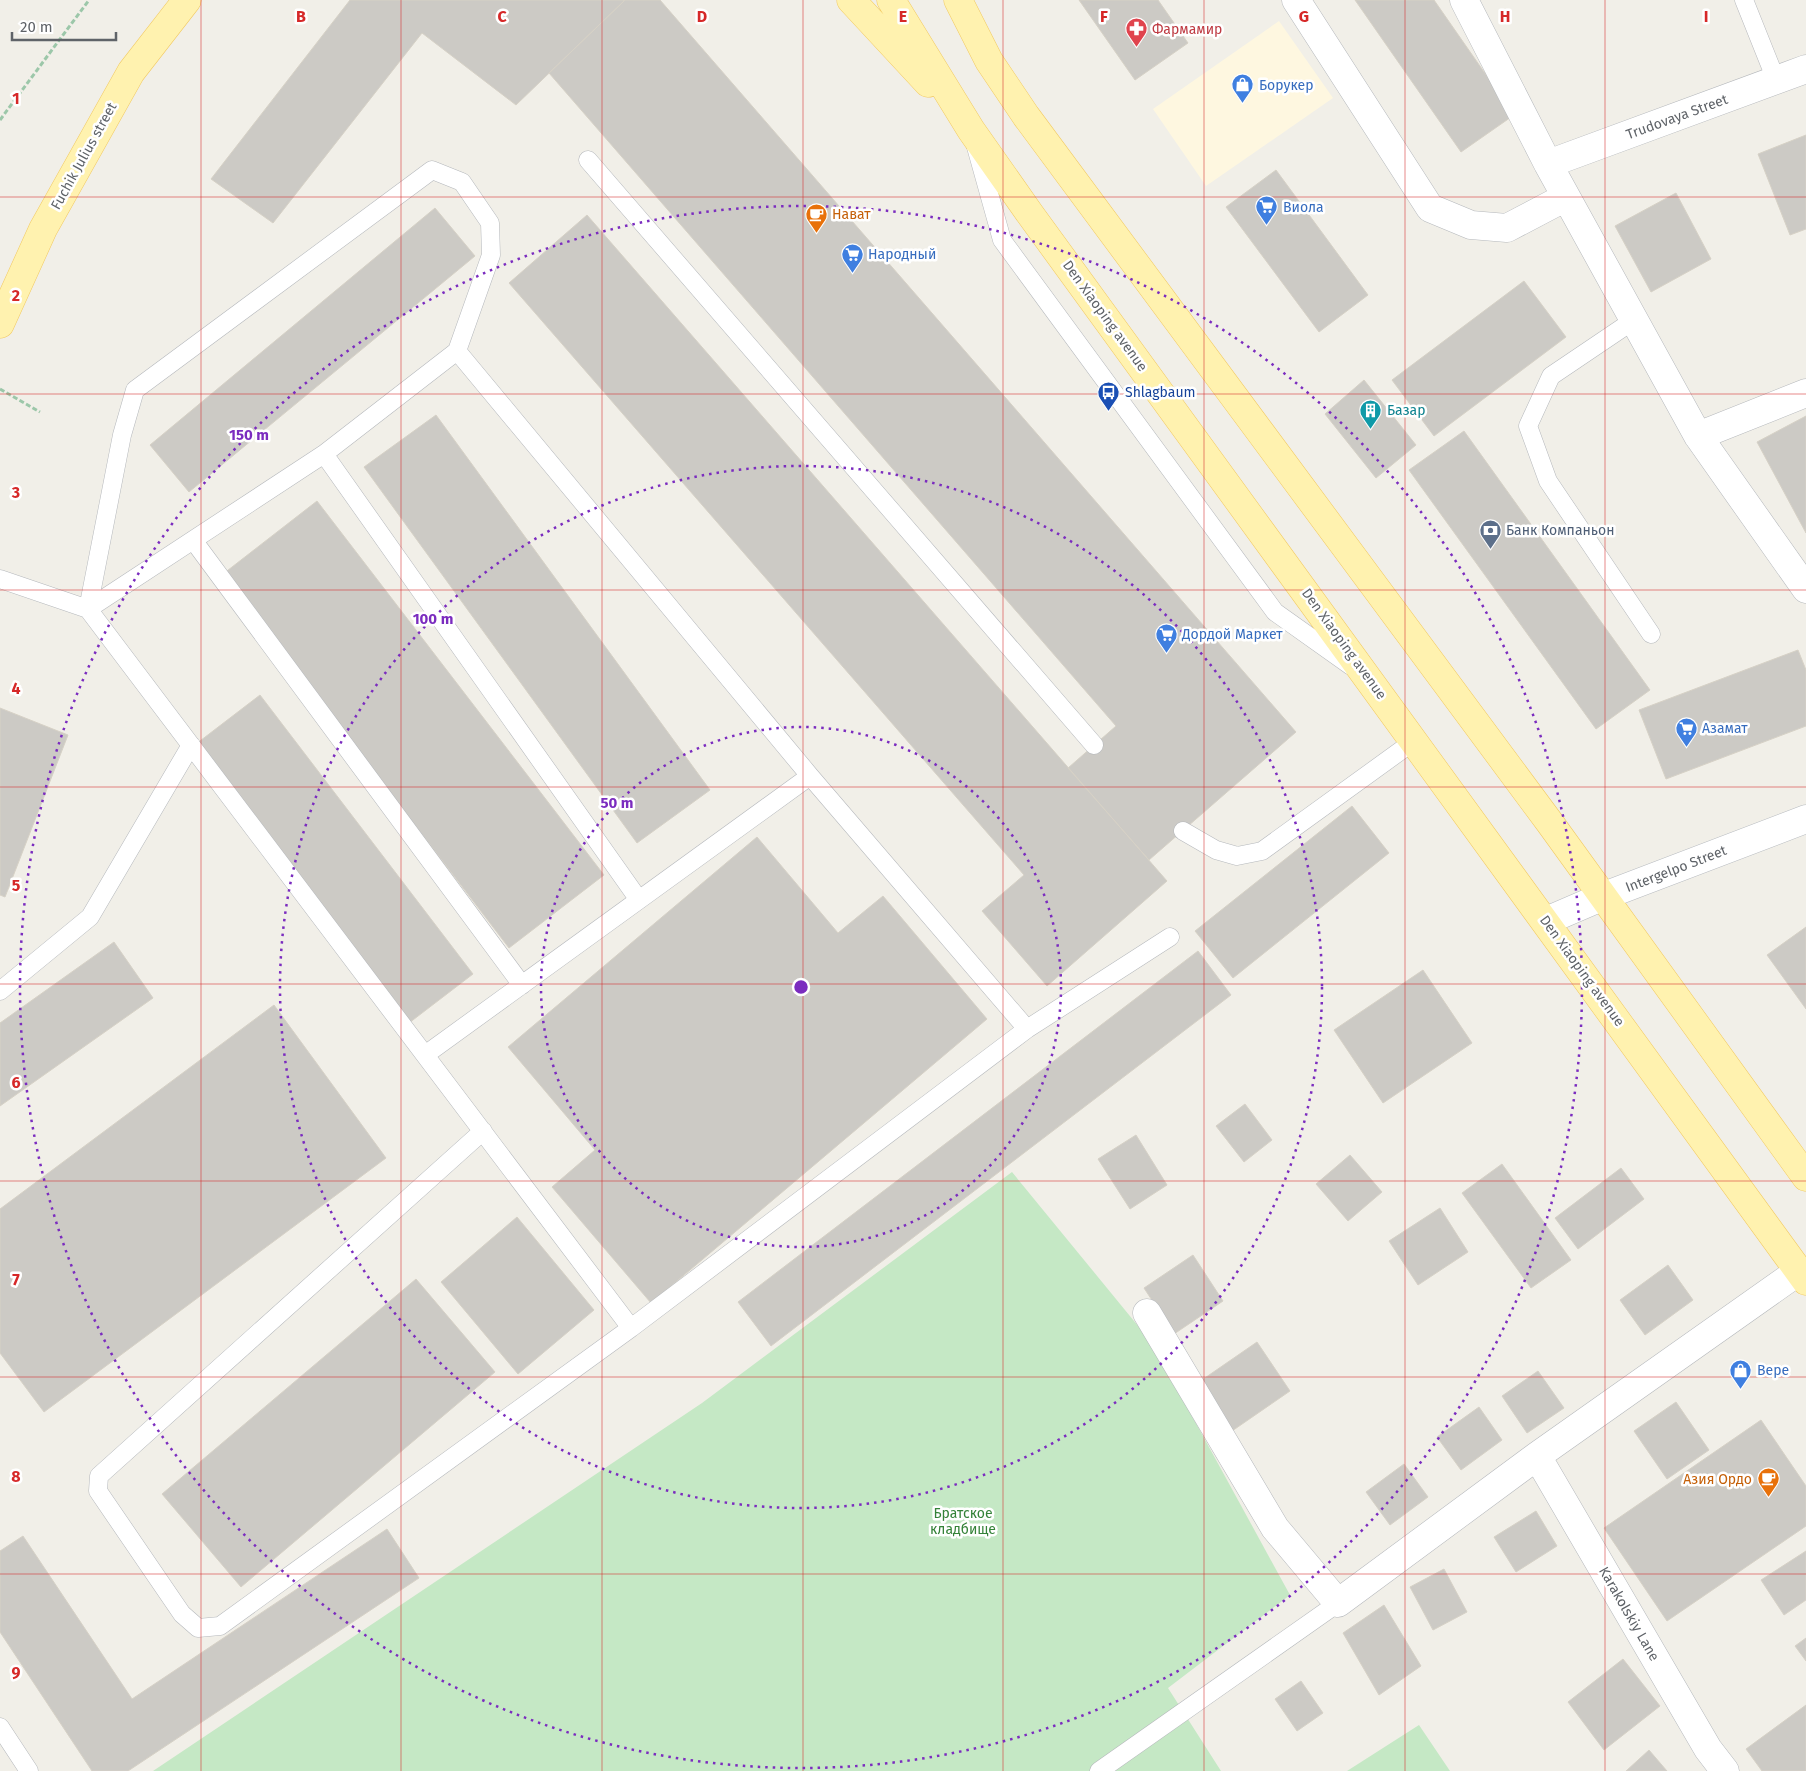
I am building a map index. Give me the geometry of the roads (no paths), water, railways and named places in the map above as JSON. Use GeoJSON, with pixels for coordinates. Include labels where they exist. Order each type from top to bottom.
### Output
{"type":"FeatureCollection","features":[{"type":"Feature","properties":{"kind":"main road","name":"Fuchik Julius street"},"geometry":{"type":"LineString","coordinates":[[0,324],[43,230],[131,72],[187,0]]}},
{"type":"Feature","properties":{"kind":"main road"},"geometry":{"type":"LineString","coordinates":[[851,0],[971,130]]}},
{"type":"Feature","properties":{"kind":"main road","name":"Den Xiaoping avenue"},"geometry":{"type":"LineString","coordinates":[[891,0],[971,130],[1802,1276]]}},
{"type":"Feature","properties":{"kind":"main road"},"geometry":{"type":"LineString","coordinates":[[958,0],[989,61],[1026,116],[1604,896],[1806,1177]]}},
{"type":"Feature","properties":{"kind":"street"},"geometry":{"type":"LineString","coordinates":[[1296,0],[1430,208],[1471,225],[1507,228],[1566,196]]}},
{"type":"Feature","properties":{"kind":"street"},"geometry":{"type":"LineString","coordinates":[[1464,0],[1548,164],[1698,436],[1806,589]]}},
{"type":"Feature","properties":{"kind":"street","name":"Trudovaya Street"},"geometry":{"type":"LineString","coordinates":[[1548,164],[1806,69]]}},
{"type":"Feature","properties":{"kind":"street"},"geometry":{"type":"LineString","coordinates":[[1698,436],[1806,393]]}},
{"type":"Feature","properties":{"kind":"street","name":"Intergelpo Street"},"geometry":{"type":"LineString","coordinates":[[1546,921],[1604,896],[1806,819]]}},
{"type":"Feature","properties":{"kind":"street"},"geometry":{"type":"LineString","coordinates":[[1147,1313],[1275,1528],[1338,1603],[1537,1456],[1802,1276]]}},
{"type":"Feature","properties":{"kind":"street","name":"Karakolskiy Lane"},"geometry":{"type":"LineString","coordinates":[[1537,1456],[1708,1749],[1725,1771]]}},
{"type":"Feature","properties":{"kind":"lane"},"geometry":{"type":"LineString","coordinates":[[1744,0],[1776,80]]}},
{"type":"Feature","properties":{"kind":"lane"},"geometry":{"type":"LineString","coordinates":[[971,130],[1002,240],[1275,612],[1370,680]]}},
{"type":"Feature","properties":{"kind":"lane"},"geometry":{"type":"LineString","coordinates":[[588,160],[1094,745]]}},
{"type":"Feature","properties":{"kind":"lane"},"geometry":{"type":"LineString","coordinates":[[432,170],[462,182],[490,223],[490,255],[457,351],[324,454],[88,609],[122,435],[134,390],[432,170]]}},
{"type":"Feature","properties":{"kind":"lane"},"geometry":{"type":"LineString","coordinates":[[1634,320],[1550,376],[1528,426],[1548,481],[1651,634]]}},
{"type":"Feature","properties":{"kind":"lane"},"geometry":{"type":"LineString","coordinates":[[457,351],[810,776],[1027,1029]]}},
{"type":"Feature","properties":{"kind":"lane"},"geometry":{"type":"LineString","coordinates":[[324,454],[639,900]]}},
{"type":"Feature","properties":{"kind":"lane"},"geometry":{"type":"LineString","coordinates":[[193,540],[522,985]]}},
{"type":"Feature","properties":{"kind":"lane"},"geometry":{"type":"LineString","coordinates":[[0,579],[88,609],[631,1328]]}},
{"type":"Feature","properties":{"kind":"lane"},"geometry":{"type":"LineString","coordinates":[[1183,831],[1216,850],[1237,856],[1262,851],[1414,741]]}},
{"type":"Feature","properties":{"kind":"lane"},"geometry":{"type":"LineString","coordinates":[[0,991],[90,917],[191,745]]}},
{"type":"Feature","properties":{"kind":"lane"},"geometry":{"type":"LineString","coordinates":[[425,1055],[810,776]]}},
{"type":"Feature","properties":{"kind":"lane"},"geometry":{"type":"LineString","coordinates":[[483,1131],[100,1476],[98,1491],[182,1614],[198,1628],[220,1626],[631,1328],[1027,1029],[1170,937]]}},
{"type":"Feature","properties":{"kind":"lane"},"geometry":{"type":"LineString","coordinates":[[1099,1771],[1338,1603]]}},
{"type":"Feature","properties":{"kind":"lane"},"geometry":{"type":"LineString","coordinates":[[0,1728],[29,1771]]}},
{"type":"Feature","properties":{"kind":"place","name":"Фармамир"},"geometry":{"type":"Point","coordinates":[1136,48]}},
{"type":"Feature","properties":{"kind":"place","name":"Борукер"},"geometry":{"type":"Point","coordinates":[1243,104]}},
{"type":"Feature","properties":{"kind":"place","name":"Виола"},"geometry":{"type":"Point","coordinates":[1267,226]}},
{"type":"Feature","properties":{"kind":"place","name":"Нават"},"geometry":{"type":"Point","coordinates":[816,233]}},
{"type":"Feature","properties":{"kind":"place","name":"Народный"},"geometry":{"type":"Point","coordinates":[852,273]}},
{"type":"Feature","properties":{"kind":"place","name":"Shlagbaum"},"geometry":{"type":"Point","coordinates":[1109,411]}},
{"type":"Feature","properties":{"kind":"place","name":"Базар"},"geometry":{"type":"Point","coordinates":[1371,429]}},
{"type":"Feature","properties":{"kind":"place","name":"Банк Компаньон"},"geometry":{"type":"Point","coordinates":[1490,549]}},
{"type":"Feature","properties":{"kind":"place","name":"Дордой Маркет"},"geometry":{"type":"Point","coordinates":[1166,653]}},
{"type":"Feature","properties":{"kind":"place","name":"Азамат"},"geometry":{"type":"Point","coordinates":[1686,747]}},
{"type":"Feature","properties":{"kind":"place","name":"Вере"},"geometry":{"type":"Point","coordinates":[1741,1389]}},
{"type":"Feature","properties":{"kind":"place","name":"Азия Ордо"},"geometry":{"type":"Point","coordinates":[1768,1498]}},
{"type":"Feature","properties":{"kind":"park label","name":"Братское кладбище"},"geometry":{"type":"Point","coordinates":[963,1522]}}]}
